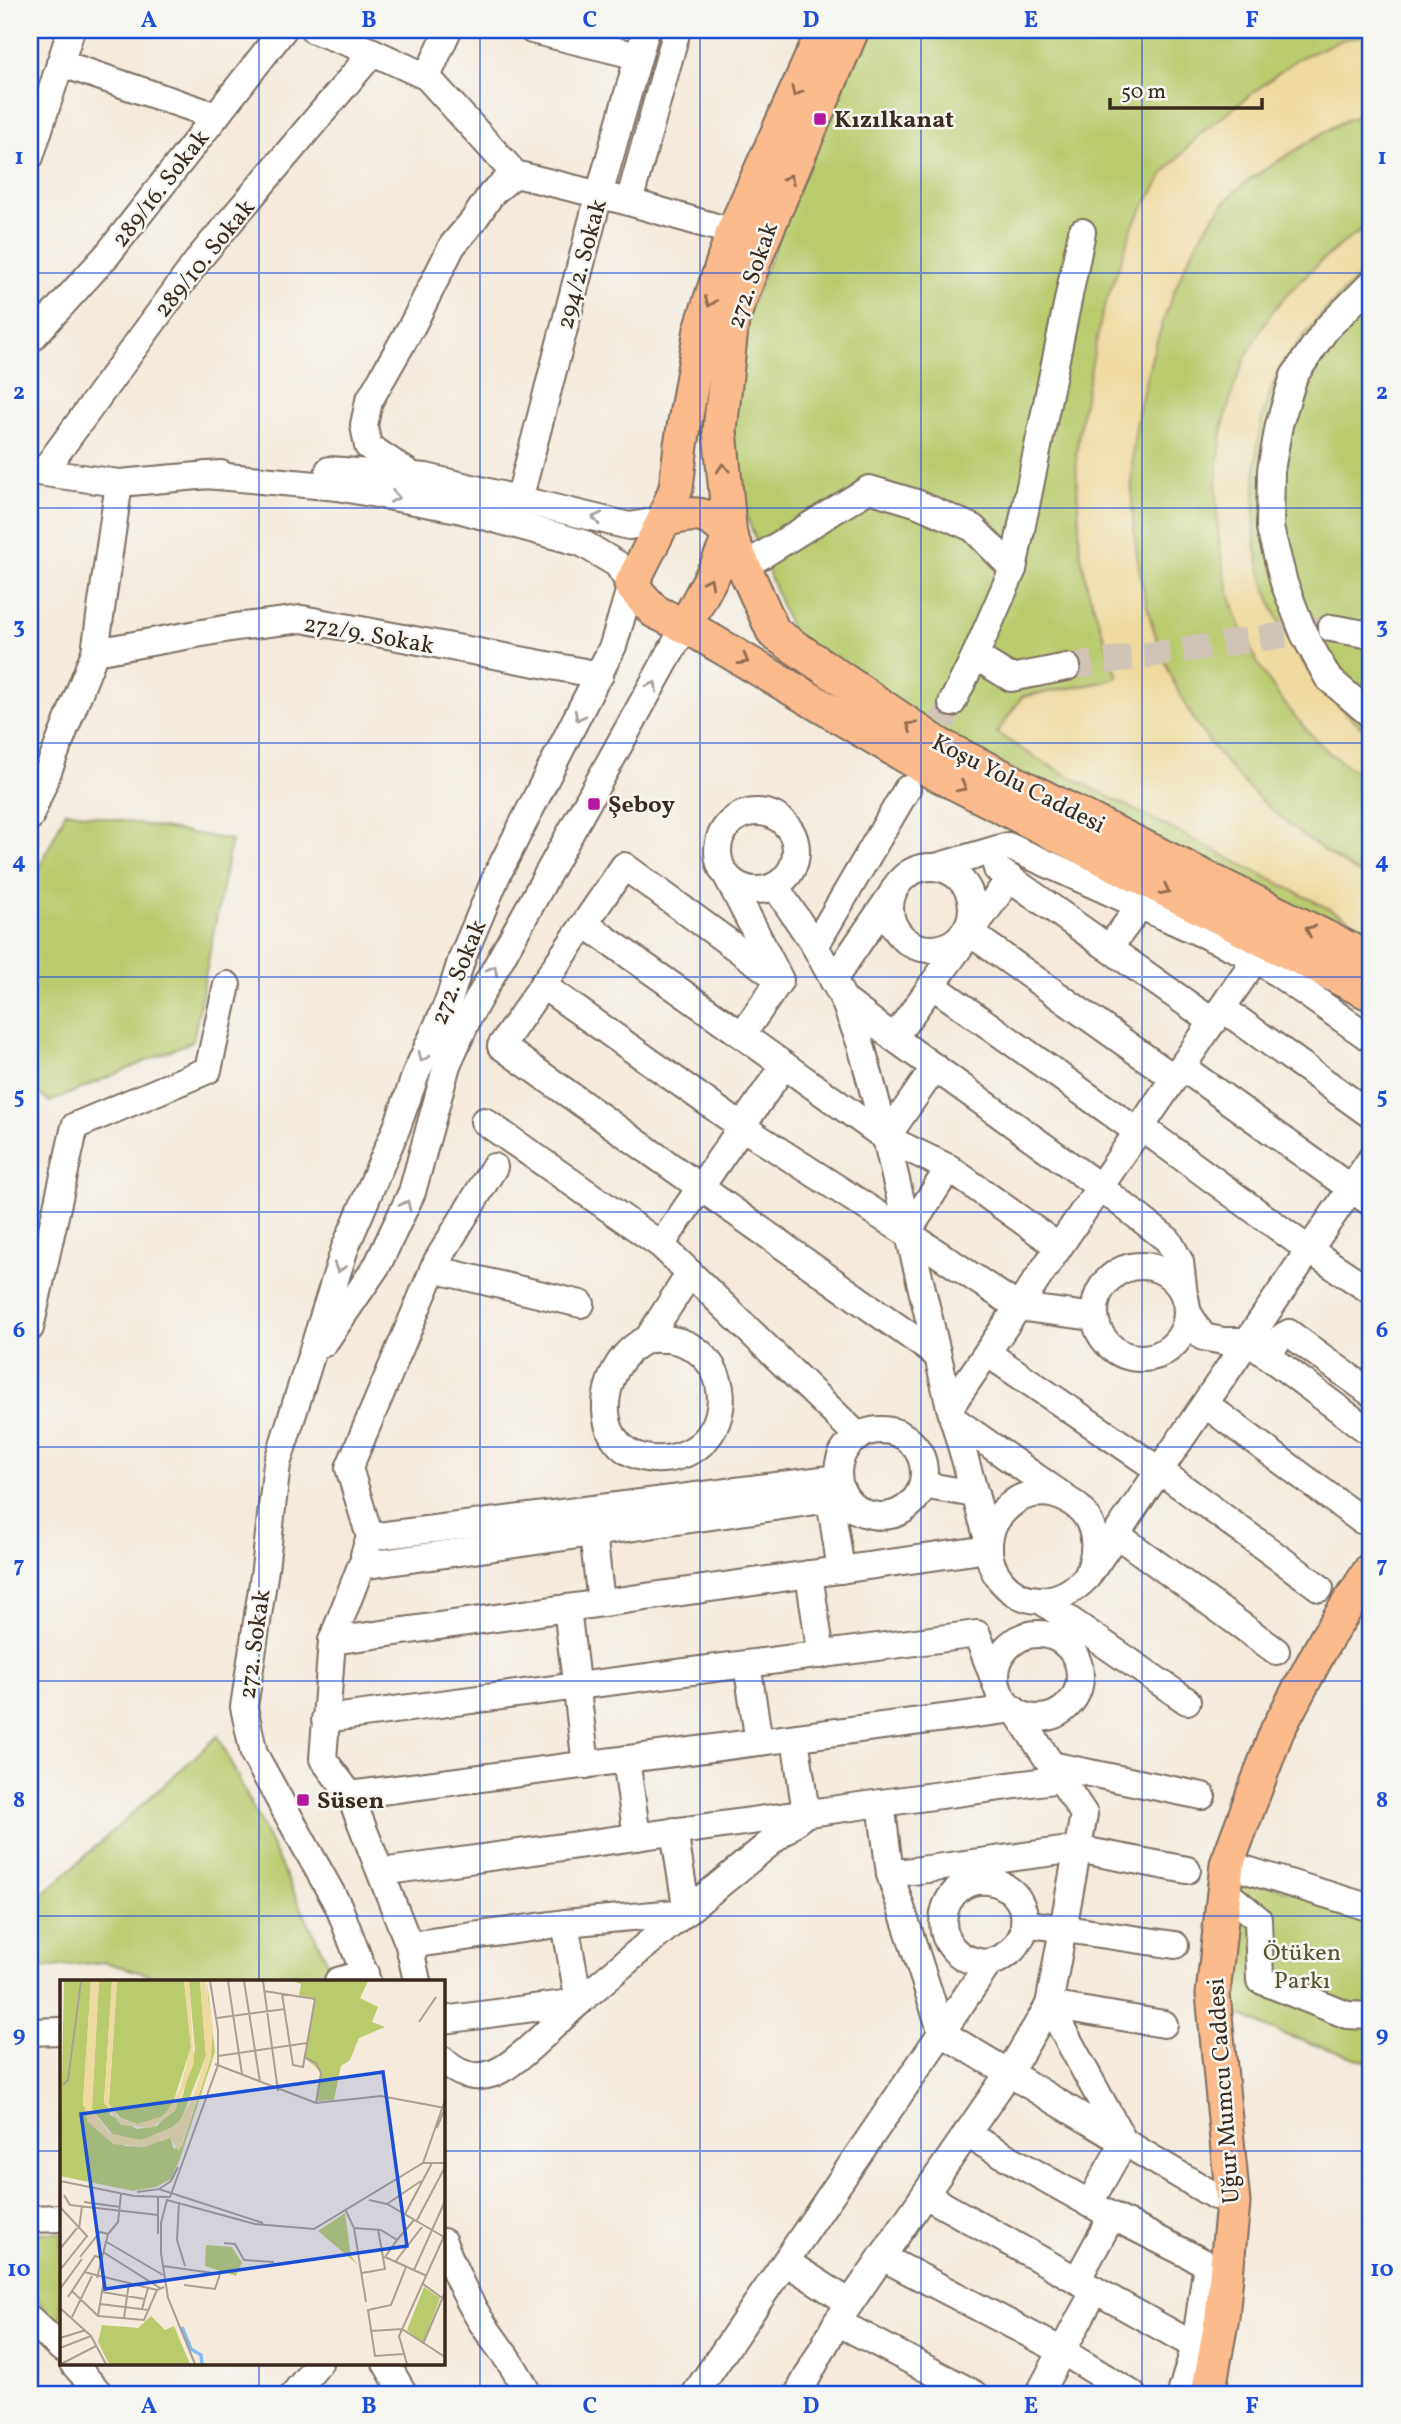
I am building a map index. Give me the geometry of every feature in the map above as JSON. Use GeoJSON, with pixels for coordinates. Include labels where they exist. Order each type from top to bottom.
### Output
{"type":"FeatureCollection","features":[{"type":"Feature","properties":{"kind":"main road","name":"272. Sokak"},"geometry":{"type":"LineString","coordinates":[[631,585],[664,520],[676,488],[701,329],[733,233],[824,30]]}},
{"type":"Feature","properties":{"kind":"main road","name":"272. Sokak"},"geometry":{"type":"LineString","coordinates":[[685,626],[730,536],[720,430],[732,320],[760,246],[852,30]]}},
{"type":"Feature","properties":{"kind":"main road"},"geometry":{"type":"LineString","coordinates":[[664,520],[690,513],[710,517],[730,536]]}},
{"type":"Feature","properties":{"kind":"main road","name":"Koşu Yolu Caddesi"},"geometry":{"type":"LineString","coordinates":[[730,536],[774,633],[939,744],[1371,960]]}},
{"type":"Feature","properties":{"kind":"main road"},"geometry":{"type":"LineString","coordinates":[[631,585],[654,611],[685,626]]}},
{"type":"Feature","properties":{"kind":"main road","name":"Koşu Yolu Caddesi"},"geometry":{"type":"LineString","coordinates":[[685,626],[932,771],[1371,994]]}},
{"type":"Feature","properties":{"kind":"main road","name":"Uğur Mumcu Caddesi"},"geometry":{"type":"LineString","coordinates":[[1208,2394],[1222,2317],[1233,2203],[1213,1994],[1225,1877],[1278,1731],[1326,1639],[1369,1577]]}},
{"type":"Feature","properties":{"kind":"street"},"geometry":{"type":"LineString","coordinates":[[30,157],[71,30]]}},
{"type":"Feature","properties":{"kind":"street","name":"289/16. Sokak"},"geometry":{"type":"LineString","coordinates":[[30,340],[108,254],[283,30]]}},
{"type":"Feature","properties":{"kind":"street"},"geometry":{"type":"LineString","coordinates":[[314,30],[373,52],[427,78],[515,174],[629,202],[733,233]]}},
{"type":"Feature","properties":{"kind":"street"},"geometry":{"type":"LineString","coordinates":[[427,78],[448,30]]}},
{"type":"Feature","properties":{"kind":"street"},"geometry":{"type":"LineString","coordinates":[[532,30],[638,56]]}},
{"type":"Feature","properties":{"kind":"street","name":"294/2. Sokak"},"geometry":{"type":"LineString","coordinates":[[519,500],[599,195],[646,30]]}},
{"type":"Feature","properties":{"kind":"street"},"geometry":{"type":"LineString","coordinates":[[629,202],[677,30]]}},
{"type":"Feature","properties":{"kind":"street","name":"289/10. Sokak"},"geometry":{"type":"LineString","coordinates":[[36,471],[201,256],[373,52]]}},
{"type":"Feature","properties":{"kind":"street"},"geometry":{"type":"LineString","coordinates":[[60,63],[216,116]]}},
{"type":"Feature","properties":{"kind":"street"},"geometry":{"type":"LineString","coordinates":[[413,476],[368,446],[364,425],[369,401],[413,324],[452,246],[492,192],[515,174]]}},
{"type":"Feature","properties":{"kind":"street"},"geometry":{"type":"LineString","coordinates":[[952,704],[1013,569],[1082,232]]}},
{"type":"Feature","properties":{"kind":"street"},"geometry":{"type":"LineString","coordinates":[[1371,284],[1326,328],[1294,376],[1279,425],[1271,470],[1270,528],[1284,583],[1310,645],[1328,678],[1371,715]]}},
{"type":"Feature","properties":{"kind":"street"},"geometry":{"type":"LineString","coordinates":[[36,471],[119,483],[301,468],[426,477],[629,526],[664,520]]}},
{"type":"Feature","properties":{"kind":"street"},"geometry":{"type":"LineString","coordinates":[[206,475],[338,486],[458,509],[582,543],[617,564],[631,585]]}},
{"type":"Feature","properties":{"kind":"street"},"geometry":{"type":"LineString","coordinates":[[30,817],[95,652],[119,483]]}},
{"type":"Feature","properties":{"kind":"street"},"geometry":{"type":"LineString","coordinates":[[743,567],[869,489],[916,503],[973,528],[1013,569]]}},
{"type":"Feature","properties":{"kind":"street","name":"272. Sokak"},"geometry":{"type":"LineString","coordinates":[[307,1367],[378,1264],[412,1192],[447,1065],[459,1008],[462,958],[498,875],[613,646],[631,585]]}},
{"type":"Feature","properties":{"kind":"street","name":"272/9. Sokak"},"geometry":{"type":"LineString","coordinates":[[95,652],[236,627],[302,619],[600,674]]}},
{"type":"Feature","properties":{"kind":"street","name":"272. Sokak"},"geometry":{"type":"LineString","coordinates":[[366,1977],[339,1907],[254,1754],[244,1707],[265,1569],[277,1464],[345,1248],[397,1127],[417,1071],[515,929],[685,626]]}},
{"type":"Feature","properties":{"kind":"street"},"geometry":{"type":"LineString","coordinates":[[1331,628],[1371,635]]}},
{"type":"Feature","properties":{"kind":"street"},"geometry":{"type":"LineString","coordinates":[[975,656],[1011,678],[1067,667]]}},
{"type":"Feature","properties":{"kind":"street"},"geometry":{"type":"LineString","coordinates":[[815,946],[907,789]]}},
{"type":"Feature","properties":{"kind":"street"},"geometry":{"type":"LineString","coordinates":[[729,878],[738,886],[750,890],[775,886],[785,878],[796,856],[795,842],[782,820],[757,812],[744,814],[733,820],[724,830],[718,855],[721,867],[780,980]]}},
{"type":"Feature","properties":{"kind":"street"},"geometry":{"type":"LineString","coordinates":[[839,990],[899,882],[909,873],[1009,846],[1256,958],[1371,1039]]}},
{"type":"Feature","properties":{"kind":"street"},"geometry":{"type":"LineString","coordinates":[[978,855],[1109,948],[1371,1115]]}},
{"type":"Feature","properties":{"kind":"street"},"geometry":{"type":"LineString","coordinates":[[780,980],[624,866],[501,1046],[937,1355]]}},
{"type":"Feature","properties":{"kind":"street"},"geometry":{"type":"LineString","coordinates":[[892,894],[889,907],[891,921],[897,933],[919,948],[932,950],[946,947],[968,932],[972,904],[969,891],[961,879],[936,867]]}},
{"type":"Feature","properties":{"kind":"street"},"geometry":{"type":"LineString","coordinates":[[894,1038],[968,932],[1010,878]]}},
{"type":"Feature","properties":{"kind":"street"},"geometry":{"type":"LineString","coordinates":[[775,886],[815,946],[839,990],[861,1045],[886,1138],[951,1413],[989,1546],[990,1561],[998,1577],[1039,1633]]}},
{"type":"Feature","properties":{"kind":"street"},"geometry":{"type":"LineString","coordinates":[[1109,948],[1140,906]]}},
{"type":"Feature","properties":{"kind":"street"},"geometry":{"type":"LineString","coordinates":[[584,924],[886,1138],[949,1168],[1059,1247]]}},
{"type":"Feature","properties":{"kind":"street"},"geometry":{"type":"LineString","coordinates":[[968,932],[1361,1196]]}},
{"type":"Feature","properties":{"kind":"street"},"geometry":{"type":"LineString","coordinates":[[951,1413],[987,1353],[1256,958]]}},
{"type":"Feature","properties":{"kind":"street"},"geometry":{"type":"LineString","coordinates":[[742,1035],[780,980]]}},
{"type":"Feature","properties":{"kind":"street"},"geometry":{"type":"LineString","coordinates":[[30,1328],[75,1126],[208,1070],[227,985]]}},
{"type":"Feature","properties":{"kind":"street"},"geometry":{"type":"LineString","coordinates":[[542,985],[742,1127],[1018,1307],[1095,1317]]}},
{"type":"Feature","properties":{"kind":"street"},"geometry":{"type":"LineString","coordinates":[[932,985],[1371,1291]]}},
{"type":"Feature","properties":{"kind":"street"},"geometry":{"type":"LineString","coordinates":[[839,990],[894,1038],[1100,1187],[1168,1240],[1180,1262],[1186,1303],[1185,1326],[1178,1340],[1166,1351],[1151,1357],[1135,1358],[1120,1353],[1107,1343],[1099,1331],[1095,1317],[1101,1289],[1110,1278],[1122,1270],[1136,1266],[1151,1267],[1164,1272],[1175,1281],[1186,1303],[1203,1337],[1223,1341],[1248,1341],[1367,1430],[1371,1429]]}},
{"type":"Feature","properties":{"kind":"street"},"geometry":{"type":"LineString","coordinates":[[661,1245],[784,1065]]}},
{"type":"Feature","properties":{"kind":"street"},"geometry":{"type":"LineString","coordinates":[[886,1138],[935,1067]]}},
{"type":"Feature","properties":{"kind":"street"},"geometry":{"type":"LineString","coordinates":[[484,1121],[661,1245],[859,1437]]}},
{"type":"Feature","properties":{"kind":"street"},"geometry":{"type":"LineString","coordinates":[[1010,1590],[1025,1598],[1042,1601],[1067,1594],[1087,1577],[1309,1250],[1361,1196],[1371,1159]]}},
{"type":"Feature","properties":{"kind":"street"},"geometry":{"type":"LineString","coordinates":[[417,1980],[409,1945],[350,1796],[323,1759],[332,1641],[370,1537],[349,1468],[433,1269],[494,1167]]}},
{"type":"Feature","properties":{"kind":"street"},"geometry":{"type":"LineString","coordinates":[[907,1233],[949,1168]]}},
{"type":"Feature","properties":{"kind":"street"},"geometry":{"type":"LineString","coordinates":[[433,1269],[581,1304]]}},
{"type":"Feature","properties":{"kind":"street"},"geometry":{"type":"LineString","coordinates":[[647,1340],[667,1339],[688,1344],[705,1357],[717,1374],[722,1395],[720,1414],[712,1432],[700,1446],[683,1456],[664,1460],[645,1458],[628,1450],[614,1437],[605,1409],[608,1387],[615,1368],[647,1340],[690,1273]]}},
{"type":"Feature","properties":{"kind":"street"},"geometry":{"type":"LineString","coordinates":[[1264,1316],[1371,1393]]}},
{"type":"Feature","properties":{"kind":"street"},"geometry":{"type":"LineString","coordinates":[[1271,1358],[1272,1347],[1280,1337],[1289,1334]]}},
{"type":"Feature","properties":{"kind":"street"},"geometry":{"type":"LineString","coordinates":[[987,1353],[1159,1470],[1321,1588]]}},
{"type":"Feature","properties":{"kind":"street"},"geometry":{"type":"LineString","coordinates":[[1205,1404],[1361,1520]]}},
{"type":"Feature","properties":{"kind":"street"},"geometry":{"type":"LineString","coordinates":[[951,1413],[1083,1512],[1092,1527],[1096,1544],[1094,1562],[1087,1577]]}},
{"type":"Feature","properties":{"kind":"street"},"geometry":{"type":"LineString","coordinates":[[370,1537],[834,1489],[863,1513],[884,1516],[905,1509],[916,1499],[922,1485],[924,1472],[921,1458],[914,1446],[904,1437],[878,1430],[859,1437],[844,1451],[834,1489],[841,1570]]}},
{"type":"Feature","properties":{"kind":"street"},"geometry":{"type":"LineString","coordinates":[[922,1485],[975,1494]]}},
{"type":"Feature","properties":{"kind":"street"},"geometry":{"type":"LineString","coordinates":[[361,1566],[593,1533],[834,1489]]}},
{"type":"Feature","properties":{"kind":"street"},"geometry":{"type":"LineString","coordinates":[[989,1546],[993,1526],[1003,1511],[1017,1500],[1034,1494],[1052,1494],[1069,1500]]}},
{"type":"Feature","properties":{"kind":"street"},"geometry":{"type":"LineString","coordinates":[[593,1533],[601,1603]]}},
{"type":"Feature","properties":{"kind":"street"},"geometry":{"type":"LineString","coordinates":[[1116,1534],[1276,1651]]}},
{"type":"Feature","properties":{"kind":"street"},"geometry":{"type":"LineString","coordinates":[[332,1641],[841,1570],[989,1546]]}},
{"type":"Feature","properties":{"kind":"street"},"geometry":{"type":"LineString","coordinates":[[809,1574],[821,1655]]}},
{"type":"Feature","properties":{"kind":"street"},"geometry":{"type":"LineString","coordinates":[[1042,1601],[1187,1702]]}},
{"type":"Feature","properties":{"kind":"street"},"geometry":{"type":"LineString","coordinates":[[567,1608],[586,1765]]}},
{"type":"Feature","properties":{"kind":"street"},"geometry":{"type":"LineString","coordinates":[[1081,1681],[1075,1653],[1053,1635],[1039,1633],[1025,1634],[1013,1641],[1003,1651],[996,1671],[1009,1705],[1030,1718],[1044,1718],[1058,1714],[1069,1705],[1104,1644]]}},
{"type":"Feature","properties":{"kind":"street"},"geometry":{"type":"LineString","coordinates":[[325,1720],[977,1634],[1009,1705],[1084,1814],[1049,2005],[1008,2074],[844,2313],[804,2392]]}},
{"type":"Feature","properties":{"kind":"street"},"geometry":{"type":"LineString","coordinates":[[747,1664],[759,1742]]}},
{"type":"Feature","properties":{"kind":"street"},"geometry":{"type":"LineString","coordinates":[[350,1796],[795,1738],[1009,1705]]}},
{"type":"Feature","properties":{"kind":"street"},"geometry":{"type":"LineString","coordinates":[[795,1738],[806,1813]]}},
{"type":"Feature","properties":{"kind":"street"},"geometry":{"type":"LineString","coordinates":[[626,1759],[637,1837]]}},
{"type":"Feature","properties":{"kind":"street"},"geometry":{"type":"LineString","coordinates":[[381,1872],[881,1803],[1056,1772],[1202,1796]]}},
{"type":"Feature","properties":{"kind":"street"},"geometry":{"type":"LineString","coordinates":[[881,1803],[890,1874],[942,2033],[1214,2196]]}},
{"type":"Feature","properties":{"kind":"street"},"geometry":{"type":"LineString","coordinates":[[444,2061],[459,2073],[470,2076],[492,2074],[511,2063],[579,2002],[806,1813]]}},
{"type":"Feature","properties":{"kind":"street"},"geometry":{"type":"LineString","coordinates":[[674,1831],[687,1912]]}},
{"type":"Feature","properties":{"kind":"street"},"geometry":{"type":"LineString","coordinates":[[890,1874],[983,1871],[1077,1849],[1188,1870]]}},
{"type":"Feature","properties":{"kind":"street"},"geometry":{"type":"LineString","coordinates":[[983,1871],[1010,1890],[1019,1901],[1024,1923],[1020,1941],[1013,1952],[989,1963],[976,1963],[953,1951],[946,1940],[943,1914],[948,1901],[957,1890],[983,1871]]}},
{"type":"Feature","properties":{"kind":"street"},"geometry":{"type":"LineString","coordinates":[[1225,1877],[1371,1908]]}},
{"type":"Feature","properties":{"kind":"street"},"geometry":{"type":"LineString","coordinates":[[1225,1877],[1258,1919],[1260,1980],[1347,2015],[1371,2016]]}},
{"type":"Feature","properties":{"kind":"street"},"geometry":{"type":"LineString","coordinates":[[409,1945],[565,1923],[687,1912]]}},
{"type":"Feature","properties":{"kind":"street"},"geometry":{"type":"LineString","coordinates":[[565,1923],[579,2002]]}},
{"type":"Feature","properties":{"kind":"street"},"geometry":{"type":"LineString","coordinates":[[1024,1923],[1175,1945]]}},
{"type":"Feature","properties":{"kind":"street"},"geometry":{"type":"LineString","coordinates":[[695,2394],[989,1963]]}},
{"type":"Feature","properties":{"kind":"street"},"geometry":{"type":"LineString","coordinates":[[345,1980],[366,1977]]}},
{"type":"Feature","properties":{"kind":"street"},"geometry":{"type":"LineString","coordinates":[[444,2020],[579,2002]]}},
{"type":"Feature","properties":{"kind":"street"},"geometry":{"type":"LineString","coordinates":[[1049,2005],[1164,2024]]}},
{"type":"Feature","properties":{"kind":"street"},"geometry":{"type":"LineString","coordinates":[[1049,2005],[1124,2142]]}},
{"type":"Feature","properties":{"kind":"street"},"geometry":{"type":"LineString","coordinates":[[30,2032],[60,2031]]}},
{"type":"Feature","properties":{"kind":"street"},"geometry":{"type":"LineString","coordinates":[[966,2134],[1112,2217],[1207,2264],[1195,2346],[1181,2394]]}},
{"type":"Feature","properties":{"kind":"street"},"geometry":{"type":"LineString","coordinates":[[1089,2204],[1124,2142]]}},
{"type":"Feature","properties":{"kind":"street"},"geometry":{"type":"LineString","coordinates":[[925,2195],[1195,2346]]}},
{"type":"Feature","properties":{"kind":"street"},"geometry":{"type":"LineString","coordinates":[[1039,2394],[1062,2351],[1112,2217]]}},
{"type":"Feature","properties":{"kind":"street"},"geometry":{"type":"LineString","coordinates":[[30,2219],[60,2218]]}},
{"type":"Feature","properties":{"kind":"street"},"geometry":{"type":"LineString","coordinates":[[444,2247],[452,2283],[515,2367],[528,2394]]}},
{"type":"Feature","properties":{"kind":"street"},"geometry":{"type":"LineString","coordinates":[[882,2257],[1062,2351],[1132,2394]]}},
{"type":"Feature","properties":{"kind":"street"},"geometry":{"type":"LineString","coordinates":[[786,2262],[844,2313],[975,2394]]}},
{"type":"Feature","properties":{"kind":"street"},"geometry":{"type":"LineString","coordinates":[[30,2319],[60,2348]]}},
{"type":"Feature","properties":{"kind":"street"},"geometry":{"type":"LineString","coordinates":[[74,2364],[100,2394]]}},
{"type":"Feature","properties":{"kind":"street"},"geometry":{"type":"LineString","coordinates":[[294,2394],[318,2364]]}},
{"type":"Feature","properties":{"kind":"street"},"geometry":{"type":"LineString","coordinates":[[387,2364],[404,2394]]}},
{"type":"Feature","properties":{"kind":"green space"},"geometry":{"type":"Polygon","coordinates":[[[863,30],[1371,30],[1371,34],[1342,40],[1297,59],[1200,134],[1165,172],[1092,366],[1076,456],[1080,550],[1088,589],[1118,678],[1022,696],[997,733],[1039,760],[1109,797],[1371,930],[1371,955],[943,734],[794,638],[745,512],[729,436],[742,328],[863,30]]]}},
{"type":"Feature","properties":{"kind":"green space"},"geometry":{"type":"Polygon","coordinates":[[[1371,112],[1371,226],[1361,230],[1330,253],[1276,307],[1222,425],[1217,500],[1275,690],[1325,749],[1371,782],[1371,881],[1286,823],[1237,775],[1214,749],[1195,721],[1165,663],[1146,603],[1135,541],[1132,479],[1137,418],[1153,355],[1180,277],[1204,231],[1224,203],[1249,180],[1333,127],[1371,112]]]}},
{"type":"Feature","properties":{"kind":"green space"},"geometry":{"type":"Polygon","coordinates":[[[1371,266],[1371,735],[1330,697],[1296,652],[1282,628],[1262,576],[1254,526],[1258,441],[1265,406],[1277,377],[1312,325],[1371,266]]]}},
{"type":"Feature","properties":{"kind":"green space"},"geometry":{"type":"Polygon","coordinates":[[[66,811],[231,840],[193,1041],[50,1102],[30,1088],[30,888],[66,811]]]}},
{"type":"Feature","properties":{"kind":"green space"},"geometry":{"type":"Polygon","coordinates":[[[218,1736],[332,1971],[292,1980],[167,1980],[104,1962],[30,1969],[30,1906],[218,1736]]]}},
{"type":"Feature","properties":{"kind":"green space","name":"Ötüken Parkı"},"geometry":{"type":"Polygon","coordinates":[[[1241,1878],[1371,1912],[1371,2063],[1285,2035],[1231,2011],[1235,1916],[1241,1878]]]}},
{"type":"Feature","properties":{"kind":"green space"},"geometry":{"type":"Polygon","coordinates":[[[30,2233],[60,2233],[60,2325],[30,2293],[30,2233]]]}},
{"type":"Feature","properties":{"kind":"sand"},"geometry":{"type":"Polygon","coordinates":[[[1371,34],[1371,112],[1333,127],[1249,180],[1224,203],[1187,261],[1162,325],[1141,402],[1133,449],[1132,510],[1140,573],[1155,634],[1165,663],[1195,721],[1214,749],[1237,775],[1286,823],[1371,881],[1371,930],[1109,797],[1039,760],[997,733],[1022,697],[1118,677],[1088,589],[1080,550],[1076,456],[1102,314],[1134,223],[1165,172],[1200,134],[1297,59],[1342,40],[1371,34]]]}},
{"type":"Feature","properties":{"kind":"sand"},"geometry":{"type":"Polygon","coordinates":[[[1371,226],[1371,266],[1312,325],[1287,359],[1269,395],[1262,418],[1257,453],[1254,526],[1262,576],[1282,628],[1312,675],[1350,717],[1371,735],[1371,782],[1324,748],[1278,695],[1256,660],[1237,618],[1225,574],[1218,528],[1217,481],[1222,435],[1233,390],[1251,347],[1275,308],[1295,286],[1342,244],[1371,226]]]}},
{"type":"Feature","properties":{"kind":"tunnel"},"geometry":{"type":"LineString","coordinates":[[1067,667],[1331,628]]}},
{"type":"Feature","properties":{"kind":"tunnel"},"geometry":{"type":"LineString","coordinates":[[924,758],[952,703]]}},
{"type":"Feature","properties":{"kind":"place","name":"Kızılkanat"},"geometry":{"type":"Point","coordinates":[820,119]}},
{"type":"Feature","properties":{"kind":"place","name":"Şeboy"},"geometry":{"type":"Point","coordinates":[594,804]}},
{"type":"Feature","properties":{"kind":"place","name":"Süsen"},"geometry":{"type":"Point","coordinates":[303,1800]}}]}
